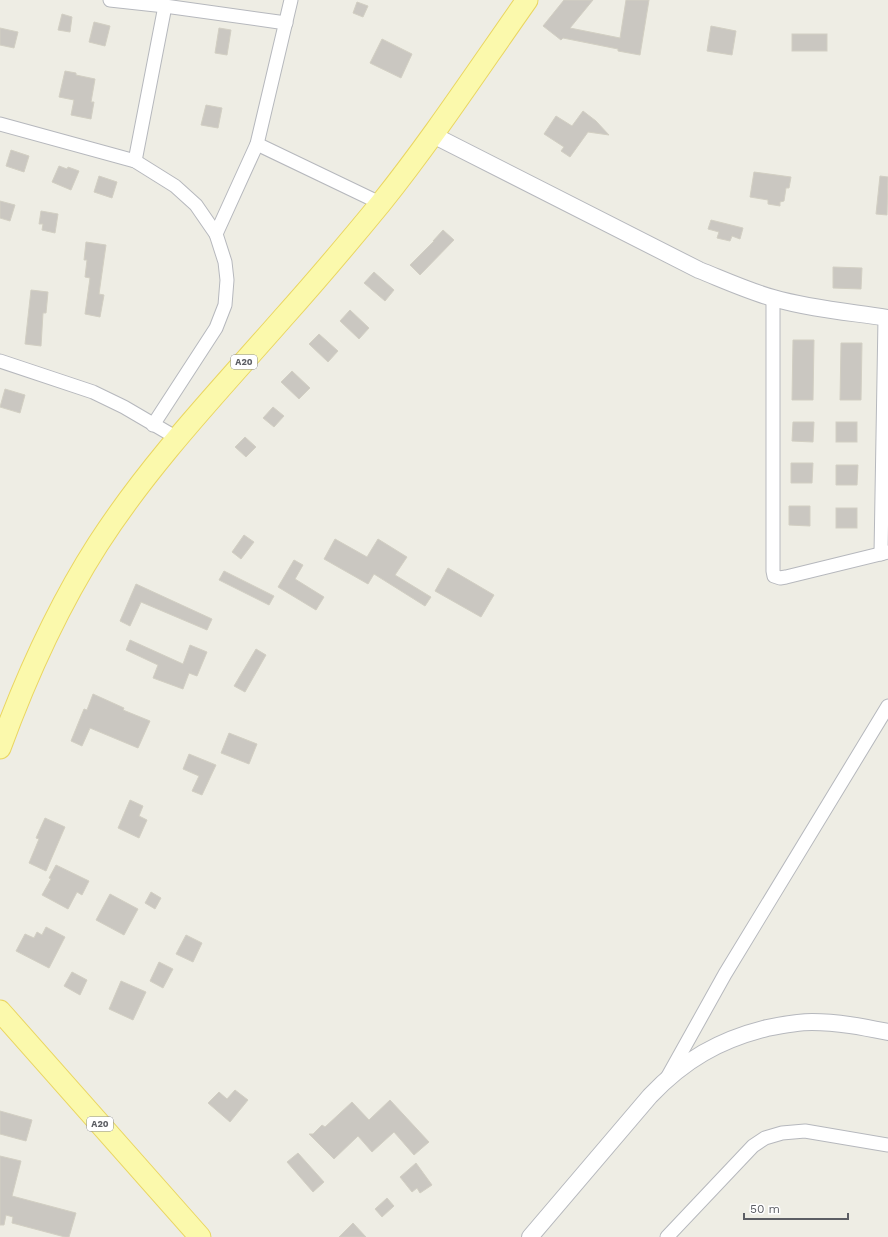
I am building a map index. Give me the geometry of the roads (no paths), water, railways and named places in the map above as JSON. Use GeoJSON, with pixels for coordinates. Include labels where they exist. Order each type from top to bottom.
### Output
{"type":"FeatureCollection","features":[{"type":"Feature","properties":{"kind":"main road","name":"A20"},"geometry":{"type":"LineString","coordinates":[[0,748],[32,669],[68,594],[113,522],[177,438],[288,312],[380,203],[433,135],[527,0]]}},
{"type":"Feature","properties":{"kind":"main road","name":"A20"},"geometry":{"type":"LineString","coordinates":[[0,1011],[200,1237]]}},
{"type":"Feature","properties":{"kind":"street"},"geometry":{"type":"LineString","coordinates":[[110,0],[286,23]]}},
{"type":"Feature","properties":{"kind":"street"},"geometry":{"type":"LineString","coordinates":[[216,234],[257,144],[291,0]]}},
{"type":"Feature","properties":{"kind":"street"},"geometry":{"type":"LineString","coordinates":[[134,161],[165,6]]}},
{"type":"Feature","properties":{"kind":"street"},"geometry":{"type":"LineString","coordinates":[[0,124],[134,161],[176,186],[196,205],[216,234],[225,262],[227,280],[225,305],[216,328],[153,425]]}},
{"type":"Feature","properties":{"kind":"street"},"geometry":{"type":"LineString","coordinates":[[433,135],[699,270],[773,298],[802,305],[887,318],[885,553],[780,578],[774,576],[773,570],[773,298]]}},
{"type":"Feature","properties":{"kind":"street"},"geometry":{"type":"LineString","coordinates":[[257,144],[380,203]]}},
{"type":"Feature","properties":{"kind":"street"},"geometry":{"type":"LineString","coordinates":[[0,361],[93,392],[124,407],[177,438]]}},
{"type":"Feature","properties":{"kind":"street"},"geometry":{"type":"LineString","coordinates":[[666,1080],[725,974],[888,706]]}},
{"type":"Feature","properties":{"kind":"street"},"geometry":{"type":"LineString","coordinates":[[530,1237],[650,1096],[683,1066],[717,1044],[790,1023],[812,1022],[847,1024],[888,1032]]}},
{"type":"Feature","properties":{"kind":"street"},"geometry":{"type":"LineString","coordinates":[[667,1237],[753,1146],[765,1138],[782,1133],[806,1131],[888,1145]]}}]}
